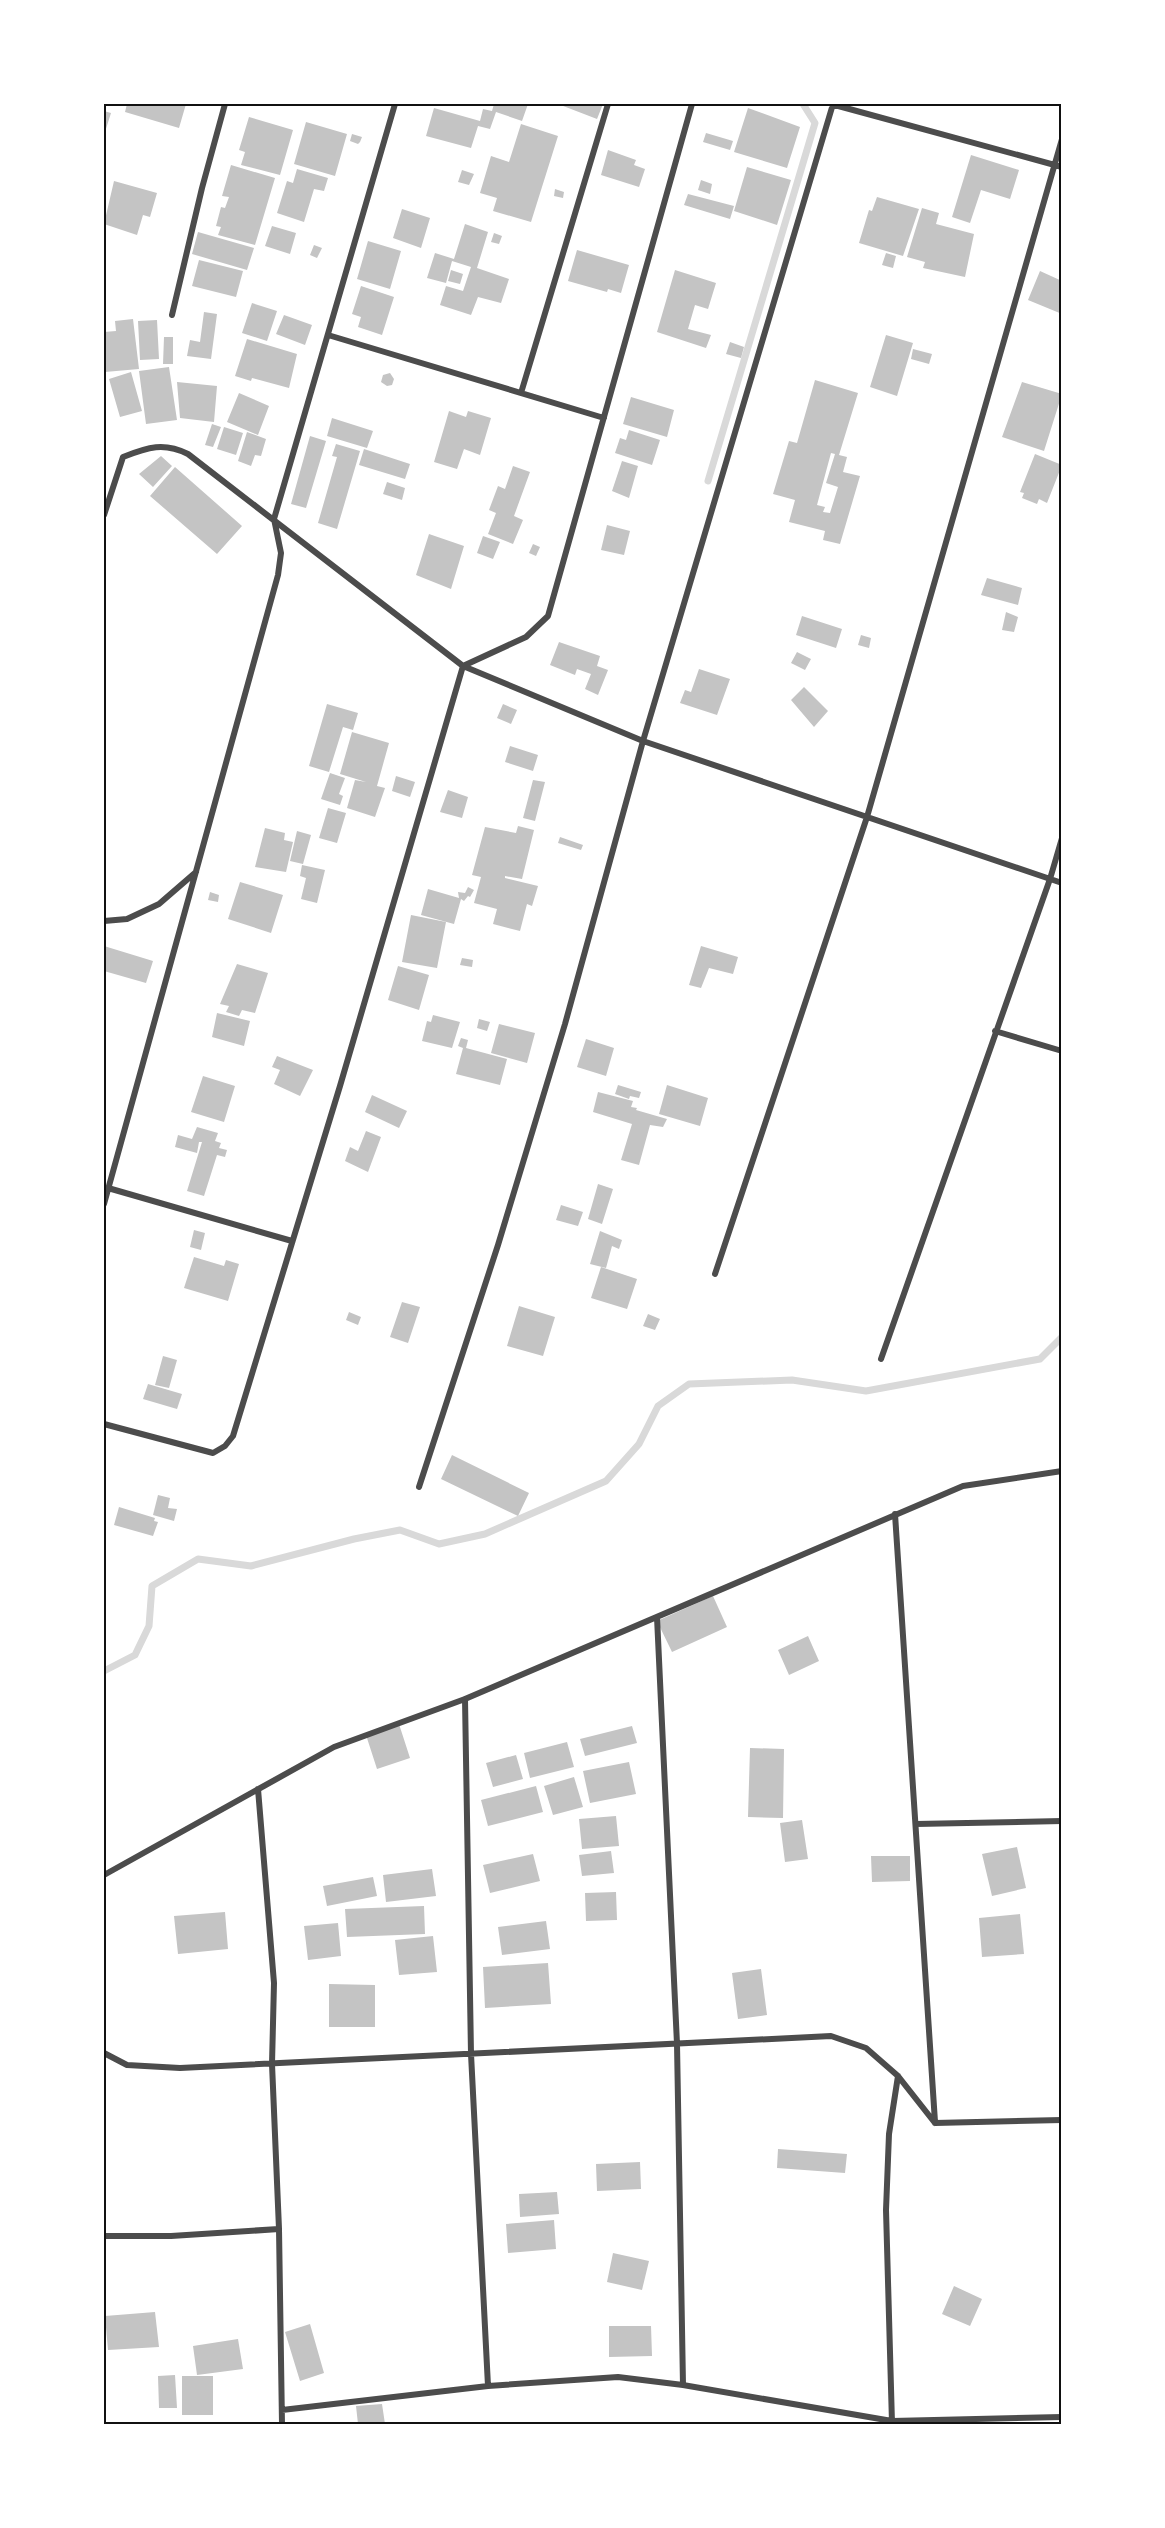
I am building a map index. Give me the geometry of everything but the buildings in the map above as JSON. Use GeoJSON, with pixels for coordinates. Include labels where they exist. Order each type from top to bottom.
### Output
{"type":"FeatureCollection","features":[{"type":"Feature","properties":{"kind":"street"},"geometry":{"type":"LineString","coordinates":[[172,315],[202,188],[225,104]]}},
{"type":"Feature","properties":{"kind":"street"},"geometry":{"type":"LineString","coordinates":[[104,1204],[278,575],[281,553],[274,519],[395,104]]}},
{"type":"Feature","properties":{"kind":"street"},"geometry":{"type":"LineString","coordinates":[[521,393],[608,104]]}},
{"type":"Feature","properties":{"kind":"street"},"geometry":{"type":"LineString","coordinates":[[104,1424],[213,1453],[225,1446],[233,1436],[463,666],[526,637],[548,616],[692,104]]}},
{"type":"Feature","properties":{"kind":"street"},"geometry":{"type":"LineString","coordinates":[[419,1487],[498,1245],[565,1024],[643,741],[832,104],[1062,167]]}},
{"type":"Feature","properties":{"kind":"street"},"geometry":{"type":"LineString","coordinates":[[715,1274],[867,817],[1062,139]]}},
{"type":"Feature","properties":{"kind":"street"},"geometry":{"type":"LineString","coordinates":[[328,335],[604,417]]}},
{"type":"Feature","properties":{"kind":"street"},"geometry":{"type":"LineString","coordinates":[[104,515],[121,461],[128,456],[159,446],[173,446],[188,454],[274,519],[463,666],[643,741],[1062,884]]}},
{"type":"Feature","properties":{"kind":"street"},"geometry":{"type":"LineString","coordinates":[[881,1359],[1050,879],[1062,838]]}},
{"type":"Feature","properties":{"kind":"street"},"geometry":{"type":"LineString","coordinates":[[104,921],[127,919],[159,904],[196,871]]}},
{"type":"Feature","properties":{"kind":"street"},"geometry":{"type":"LineString","coordinates":[[995,1030],[1062,1051]]}},
{"type":"Feature","properties":{"kind":"street"},"geometry":{"type":"LineString","coordinates":[[108,1188],[292,1241]]}},
{"type":"Feature","properties":{"kind":"street"},"geometry":{"type":"LineString","coordinates":[[104,1875],[334,1747],[465,1699],[963,1486],[1062,1471]]}},
{"type":"Feature","properties":{"kind":"street"},"geometry":{"type":"LineString","coordinates":[[895,1514],[935,2123]]}},
{"type":"Feature","properties":{"kind":"street"},"geometry":{"type":"LineString","coordinates":[[657,1617],[676,2044],[683,2385]]}},
{"type":"Feature","properties":{"kind":"street"},"geometry":{"type":"LineString","coordinates":[[465,1699],[471,2054],[488,2386]]}},
{"type":"Feature","properties":{"kind":"street"},"geometry":{"type":"LineString","coordinates":[[258,1789],[274,1983],[273,2064],[279,2229],[282,2424]]}},
{"type":"Feature","properties":{"kind":"street"},"geometry":{"type":"LineString","coordinates":[[916,1824],[1062,1821]]}},
{"type":"Feature","properties":{"kind":"street"},"geometry":{"type":"LineString","coordinates":[[104,2053],[127,2065],[180,2068],[831,2036],[866,2048],[898,2076],[935,2123]]}},
{"type":"Feature","properties":{"kind":"street"},"geometry":{"type":"LineString","coordinates":[[892,2423],[886,2210],[889,2134],[898,2076]]}},
{"type":"Feature","properties":{"kind":"street"},"geometry":{"type":"LineString","coordinates":[[935,2123],[1062,2120]]}},
{"type":"Feature","properties":{"kind":"street"},"geometry":{"type":"LineString","coordinates":[[104,2236],[171,2236],[279,2229]]}},
{"type":"Feature","properties":{"kind":"street"},"geometry":{"type":"LineString","coordinates":[[282,2410],[488,2386],[618,2378],[683,2385],[892,2423],[1062,2417]]}},
{"type":"Feature","properties":{"kind":"waterway"},"geometry":{"type":"LineString","coordinates":[[708,481],[815,123],[803,104]]}},
{"type":"Feature","properties":{"kind":"waterway"},"geometry":{"type":"LineString","coordinates":[[104,1671],[135,1655],[149,1626],[152,1586],[198,1559],[251,1566],[354,1539],[400,1530],[439,1544],[485,1534],[606,1481],[639,1444],[658,1406],[689,1384],[792,1380],[866,1391],[1040,1359],[1062,1337]]}}]}
